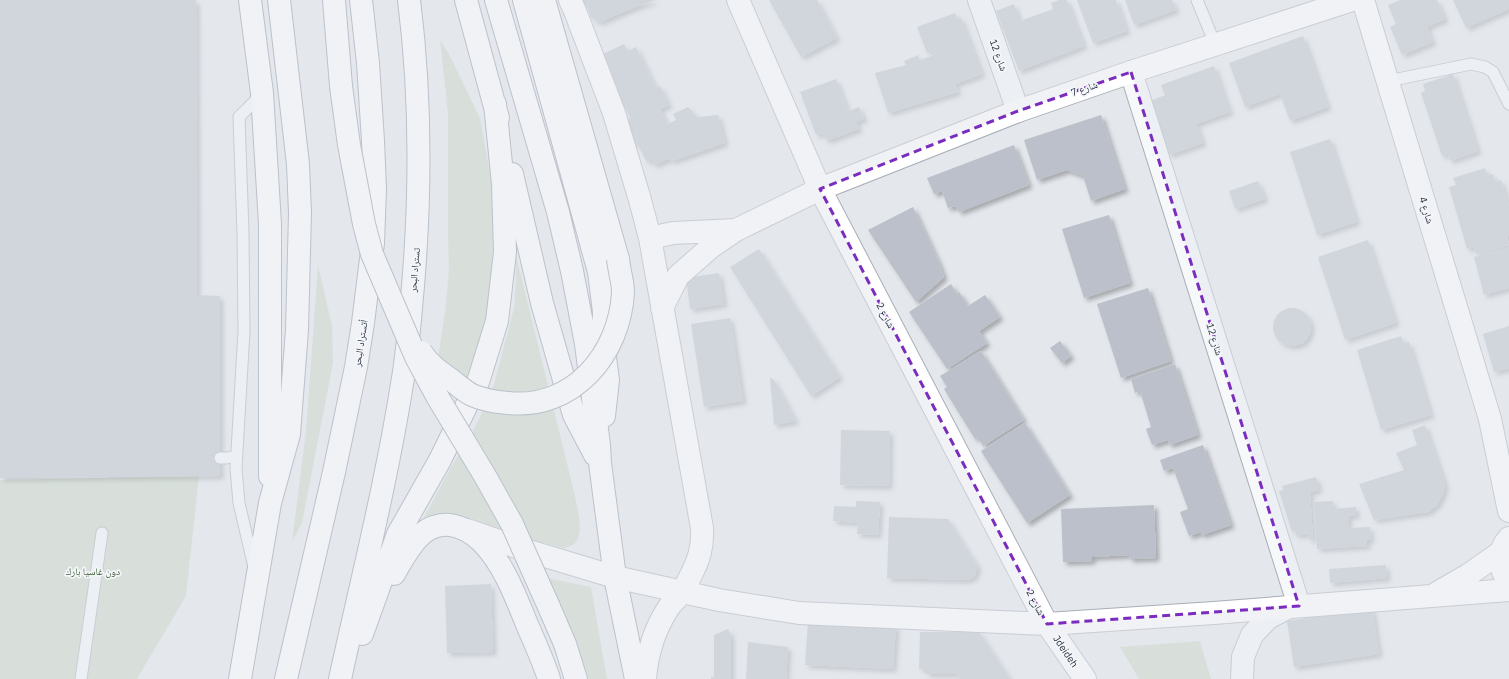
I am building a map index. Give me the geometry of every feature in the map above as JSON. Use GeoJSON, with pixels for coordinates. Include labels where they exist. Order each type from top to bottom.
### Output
{"type":"FeatureCollection","features":[{"type":"Feature","properties":{"kind":"main road"},"geometry":{"type":"LineString","coordinates":[[250,0],[262,93],[270,224],[270,503]]}},
{"type":"Feature","properties":{"kind":"main road"},"geometry":{"type":"LineString","coordinates":[[240,679],[270,503],[289,434],[297,330],[300,214],[298,164],[279,0]]}},
{"type":"Feature","properties":{"kind":"main road"},"geometry":{"type":"LineString","coordinates":[[334,0],[342,93],[349,144],[364,224],[372,254],[426,376],[512,524],[565,644],[576,679]]}},
{"type":"Feature","properties":{"kind":"main road","name":"أتستراد البحر"},"geometry":{"type":"LineString","coordinates":[[286,679],[334,472],[356,368],[373,243],[375,189],[373,141],[368,63],[361,0]]}},
{"type":"Feature","properties":{"kind":"main road","name":"تستراد البحر"},"geometry":{"type":"LineString","coordinates":[[340,679],[386,475],[403,376],[417,244],[419,186],[418,88],[409,0]]}},
{"type":"Feature","properties":{"kind":"main road"},"geometry":{"type":"LineString","coordinates":[[466,0],[495,104],[542,303],[574,415],[600,463]]}},
{"type":"Feature","properties":{"kind":"main road"},"geometry":{"type":"LineString","coordinates":[[496,0],[558,212],[572,271],[586,344],[615,576],[636,679]]}},
{"type":"Feature","properties":{"kind":"main road"},"geometry":{"type":"LineString","coordinates":[[524,0],[599,272],[604,312],[603,342],[608,380],[600,463]]}},
{"type":"Feature","properties":{"kind":"main road"},"geometry":{"type":"LineString","coordinates":[[407,334],[430,365],[473,395],[493,401],[517,404],[540,402],[560,396],[578,385],[600,362],[612,341],[618,323],[623,292],[618,259],[544,0]]}},
{"type":"Feature","properties":{"kind":"main road"},"geometry":{"type":"LineString","coordinates":[[570,0],[576,10],[614,113],[650,238],[702,528],[701,549],[698,562],[682,592],[669,607],[655,636],[646,663],[645,679]]}},
{"type":"Feature","properties":{"kind":"main road","name":"شارع 2"},"geometry":{"type":"LineString","coordinates":[[738,0],[820,189],[1048,624]]}},
{"type":"Feature","properties":{"kind":"main road","name":"شارع 7"},"geometry":{"type":"LineString","coordinates":[[736,230],[820,189],[1018,111],[1215,44],[1352,0]]}},
{"type":"Feature","properties":{"kind":"main road","name":"شارع 4"},"geometry":{"type":"LineString","coordinates":[[1363,0],[1490,419],[1509,511]]}},
{"type":"Feature","properties":{"kind":"main road"},"geometry":{"type":"LineString","coordinates":[[348,679],[367,620],[398,534],[440,460],[478,382],[497,321],[504,252],[503,184],[495,104]]}},
{"type":"Feature","properties":{"kind":"main road"},"geometry":{"type":"LineString","coordinates":[[650,238],[673,234],[736,230]]}},
{"type":"Feature","properties":{"kind":"main road"},"geometry":{"type":"LineString","coordinates":[[662,308],[678,276],[711,247],[736,230]]}},
{"type":"Feature","properties":{"kind":"main road","name":"شارع 4"},"geometry":{"type":"LineString","coordinates":[[1490,419],[1509,453]]}},
{"type":"Feature","properties":{"kind":"main road"},"geometry":{"type":"LineString","coordinates":[[367,620],[405,554],[422,533],[444,525],[456,526],[522,549],[615,576],[718,600],[799,613],[1048,624],[1214,613],[1509,590]]}},
{"type":"Feature","properties":{"kind":"main road"},"geometry":{"type":"LineString","coordinates":[[467,530],[482,541],[502,571],[518,601],[549,679]]}},
{"type":"Feature","properties":{"kind":"main road"},"geometry":{"type":"LineString","coordinates":[[1432,596],[1468,575],[1505,545]]}},
{"type":"Feature","properties":{"kind":"main road"},"geometry":{"type":"LineString","coordinates":[[1505,545],[1500,562],[1503,573],[1509,583]]}},
{"type":"Feature","properties":{"kind":"main road","name":"Jdeideh"},"geometry":{"type":"LineString","coordinates":[[1048,624],[1085,679]]}},
{"type":"Feature","properties":{"kind":"street","name":"شارع 12"},"geometry":{"type":"LineString","coordinates":[[979,0],[1018,111]]}},
{"type":"Feature","properties":{"kind":"street","name":"شارع 12"},"geometry":{"type":"LineString","coordinates":[[1131,72],[1294,606]]}},
{"type":"Feature","properties":{"kind":"street"},"geometry":{"type":"LineString","coordinates":[[1242,679],[1243,657],[1252,635],[1268,618],[1294,606]]}},
{"type":"Feature","properties":{"kind":"lane"},"geometry":{"type":"LineString","coordinates":[[1197,0],[1215,44]]}},
{"type":"Feature","properties":{"kind":"lane"},"geometry":{"type":"LineString","coordinates":[[1388,81],[1471,64],[1485,67],[1493,72],[1509,104]]}},
{"type":"Feature","properties":{"kind":"lane"},"geometry":{"type":"LineString","coordinates":[[257,577],[239,503],[236,468],[244,331],[243,233],[239,117],[262,93]]}},
{"type":"Feature","properties":{"kind":"lane"},"geometry":{"type":"LineString","coordinates":[[220,458],[236,456]]}},
{"type":"Feature","properties":{"kind":"lane"},"geometry":{"type":"LineString","coordinates":[[81,679],[102,533]]}},
{"type":"Feature","properties":{"kind":"highlighted area"},"geometry":{"type":"Polygon","coordinates":[[[1131,72],[1299,606],[1047,624],[820,189],[1018,111],[1131,72]]]}},
{"type":"Feature","properties":{"kind":"green space"},"geometry":{"type":"Polygon","coordinates":[[[440,40],[449,54],[480,118],[492,185],[496,225],[495,261],[486,320],[468,379],[438,357],[445,313],[449,269],[448,114],[440,40]]]}},
{"type":"Feature","properties":{"kind":"green space"},"geometry":{"type":"Polygon","coordinates":[[[515,251],[578,511],[580,528],[579,535],[571,546],[563,548],[445,516],[422,521],[451,467],[471,435],[494,384],[514,308],[516,278],[515,251]]]}},
{"type":"Feature","properties":{"kind":"green space"},"geometry":{"type":"Polygon","coordinates":[[[318,265],[332,326],[333,363],[302,523],[292,542],[306,432],[318,265]]]}},
{"type":"Feature","properties":{"kind":"green space","name":"دون غاسيا بارك"},"geometry":{"type":"Polygon","coordinates":[[[199,476],[186,596],[137,679],[0,679],[0,480],[199,476]]]}},
{"type":"Feature","properties":{"kind":"green space"},"geometry":{"type":"Polygon","coordinates":[[[547,578],[591,587],[607,679],[589,679],[572,633],[547,578]]]}},
{"type":"Feature","properties":{"kind":"green space"},"geometry":{"type":"Polygon","coordinates":[[[1200,641],[1211,679],[1139,679],[1120,647],[1200,641]]]}},
{"type":"Feature","properties":{"kind":"building"},"geometry":{"type":"Polygon","coordinates":[[[0,0],[196,0],[197,295],[220,296],[220,476],[0,478],[0,0]]]}},
{"type":"Feature","properties":{"kind":"building"},"geometry":{"type":"Polygon","coordinates":[[[580,0],[656,0],[600,22],[591,18],[587,5],[582,3],[580,0]]]}},
{"type":"Feature","properties":{"kind":"building"},"geometry":{"type":"Polygon","coordinates":[[[769,0],[817,0],[837,38],[801,57],[769,0]]]}},
{"type":"Feature","properties":{"kind":"building"},"geometry":{"type":"Polygon","coordinates":[[[1059,0],[1067,0],[1084,46],[1019,71],[996,11],[1014,4],[1020,21],[1053,9],[1051,3],[1059,0]]]}},
{"type":"Feature","properties":{"kind":"building"},"geometry":{"type":"Polygon","coordinates":[[[1077,0],[1116,0],[1127,31],[1093,43],[1077,0]]]}},
{"type":"Feature","properties":{"kind":"building"},"geometry":{"type":"Polygon","coordinates":[[[1125,0],[1172,0],[1176,10],[1134,25],[1125,0]]]}},
{"type":"Feature","properties":{"kind":"building"},"geometry":{"type":"Polygon","coordinates":[[[1400,0],[1437,0],[1445,19],[1427,27],[1433,42],[1402,55],[1390,27],[1396,24],[1388,5],[1400,0]]]}},
{"type":"Feature","properties":{"kind":"building"},"geometry":{"type":"Polygon","coordinates":[[[1453,0],[1509,0],[1509,9],[1466,28],[1453,0]]]}},
{"type":"Feature","properties":{"kind":"building"},"geometry":{"type":"Polygon","coordinates":[[[955,13],[957,19],[961,18],[982,74],[955,84],[958,92],[888,113],[875,73],[906,65],[904,61],[918,55],[920,60],[934,55],[932,51],[927,53],[917,27],[955,13]]]}},
{"type":"Feature","properties":{"kind":"building"},"geometry":{"type":"Polygon","coordinates":[[[1303,36],[1328,107],[1290,121],[1280,94],[1245,107],[1229,63],[1303,36]]]}},
{"type":"Feature","properties":{"kind":"building"},"geometry":{"type":"Polygon","coordinates":[[[624,44],[628,51],[636,47],[656,88],[660,86],[669,105],[660,109],[667,124],[676,120],[673,114],[688,107],[697,117],[718,115],[725,143],[672,161],[670,158],[654,165],[651,159],[647,162],[638,145],[636,146],[624,121],[630,118],[623,103],[616,104],[601,55],[624,44]]]}},
{"type":"Feature","properties":{"kind":"building"},"geometry":{"type":"Polygon","coordinates":[[[1214,66],[1230,112],[1196,124],[1203,143],[1169,155],[1150,101],[1165,95],[1161,85],[1214,66]]]}},
{"type":"Feature","properties":{"kind":"building"},"geometry":{"type":"Polygon","coordinates":[[[1453,74],[1478,151],[1450,161],[1448,154],[1442,156],[1421,93],[1425,91],[1423,84],[1453,74]]]}},
{"type":"Feature","properties":{"kind":"building"},"geometry":{"type":"Polygon","coordinates":[[[836,79],[848,111],[859,107],[864,119],[856,122],[859,129],[829,140],[825,139],[823,133],[816,135],[800,92],[836,79]]]}},
{"type":"Feature","properties":{"kind":"building"},"geometry":{"type":"Polygon","coordinates":[[[1101,115],[1125,189],[1091,201],[1083,176],[1067,170],[1037,180],[1024,140],[1101,115]]]}},
{"type":"Feature","properties":{"kind":"building"},"geometry":{"type":"Polygon","coordinates":[[[1330,139],[1357,222],[1317,235],[1290,152],[1330,139]]]}},
{"type":"Feature","properties":{"kind":"building"},"geometry":{"type":"Polygon","coordinates":[[[1014,145],[1029,185],[959,212],[956,206],[948,208],[942,191],[934,194],[927,178],[1014,145]]]}},
{"type":"Feature","properties":{"kind":"building"},"geometry":{"type":"Polygon","coordinates":[[[1485,168],[1487,176],[1493,174],[1495,182],[1501,180],[1509,206],[1509,235],[1507,236],[1509,245],[1477,255],[1474,247],[1467,249],[1449,187],[1456,185],[1453,178],[1485,168]]]}},
{"type":"Feature","properties":{"kind":"building"},"geometry":{"type":"Polygon","coordinates":[[[1258,181],[1265,199],[1235,209],[1229,191],[1258,181]]]}},
{"type":"Feature","properties":{"kind":"building"},"geometry":{"type":"Polygon","coordinates":[[[913,207],[944,277],[916,302],[868,230],[913,207]]]}},
{"type":"Feature","properties":{"kind":"building"},"geometry":{"type":"Polygon","coordinates":[[[1109,215],[1130,283],[1084,298],[1062,229],[1109,215]]]}},
{"type":"Feature","properties":{"kind":"building"},"geometry":{"type":"Polygon","coordinates":[[[1368,240],[1396,323],[1345,340],[1318,257],[1368,240]]]}},
{"type":"Feature","properties":{"kind":"building"},"geometry":{"type":"Polygon","coordinates":[[[1509,247],[1509,288],[1484,295],[1474,257],[1509,247]]]}},
{"type":"Feature","properties":{"kind":"building"},"geometry":{"type":"Polygon","coordinates":[[[759,249],[840,377],[811,396],[730,267],[759,249]]]}},
{"type":"Feature","properties":{"kind":"building"},"geometry":{"type":"Polygon","coordinates":[[[719,273],[724,304],[690,309],[686,278],[719,273]]]}},
{"type":"Feature","properties":{"kind":"building"},"geometry":{"type":"Polygon","coordinates":[[[951,284],[957,294],[959,292],[968,306],[985,295],[1000,317],[979,331],[987,343],[947,369],[909,312],[951,284]]]}},
{"type":"Feature","properties":{"kind":"building"},"geometry":{"type":"Polygon","coordinates":[[[1148,288],[1171,361],[1121,378],[1097,304],[1148,288]]]}},
{"type":"Feature","properties":{"kind":"building"},"geometry":{"type":"Polygon","coordinates":[[[1292,308],[1302,311],[1308,317],[1311,327],[1308,337],[1302,343],[1292,346],[1282,343],[1276,337],[1273,327],[1276,317],[1282,311],[1292,308]]]}},
{"type":"Feature","properties":{"kind":"building"},"geometry":{"type":"Polygon","coordinates":[[[730,318],[743,401],[704,407],[691,324],[730,318]]]}},
{"type":"Feature","properties":{"kind":"building"},"geometry":{"type":"Polygon","coordinates":[[[1509,326],[1509,368],[1494,372],[1483,334],[1509,326]]]}},
{"type":"Feature","properties":{"kind":"building"},"geometry":{"type":"Polygon","coordinates":[[[1401,336],[1403,344],[1409,342],[1431,415],[1381,430],[1357,350],[1401,336]]]}},
{"type":"Feature","properties":{"kind":"building"},"geometry":{"type":"Polygon","coordinates":[[[1060,341],[1071,356],[1062,363],[1050,348],[1060,341]]]}},
{"type":"Feature","properties":{"kind":"building"},"geometry":{"type":"Polygon","coordinates":[[[981,351],[1024,420],[983,446],[978,437],[975,439],[944,389],[947,387],[940,376],[981,351]]]}},
{"type":"Feature","properties":{"kind":"building"},"geometry":{"type":"Polygon","coordinates":[[[1175,364],[1198,435],[1169,445],[1168,440],[1152,445],[1146,429],[1151,427],[1140,391],[1135,393],[1131,379],[1175,364]]]}},
{"type":"Feature","properties":{"kind":"building"},"geometry":{"type":"Polygon","coordinates":[[[770,377],[774,380],[796,421],[774,425],[770,377]]]}},
{"type":"Feature","properties":{"kind":"building"},"geometry":{"type":"Polygon","coordinates":[[[1025,423],[1070,495],[1027,523],[981,451],[1025,423]]]}},
{"type":"Feature","properties":{"kind":"building"},"geometry":{"type":"Polygon","coordinates":[[[1425,425],[1445,484],[1443,494],[1437,505],[1428,512],[1374,520],[1359,484],[1404,470],[1396,453],[1417,445],[1412,430],[1425,425]]]}},
{"type":"Feature","properties":{"kind":"building"},"geometry":{"type":"Polygon","coordinates":[[[841,430],[890,431],[889,486],[840,485],[841,430]]]}},
{"type":"Feature","properties":{"kind":"building"},"geometry":{"type":"Polygon","coordinates":[[[1203,445],[1231,525],[1202,535],[1201,532],[1189,536],[1180,512],[1188,509],[1173,468],[1164,471],[1160,460],[1203,445]]]}},
{"type":"Feature","properties":{"kind":"building"},"geometry":{"type":"Polygon","coordinates":[[[1316,477],[1319,490],[1310,492],[1313,539],[1309,540],[1308,534],[1296,535],[1295,530],[1292,532],[1279,491],[1283,490],[1282,486],[1316,477]]]}},
{"type":"Feature","properties":{"kind":"building"},"geometry":{"type":"Polygon","coordinates":[[[856,501],[880,502],[878,535],[857,534],[858,523],[833,521],[834,506],[856,507],[856,501]]]}},
{"type":"Feature","properties":{"kind":"building"},"geometry":{"type":"Polygon","coordinates":[[[1333,501],[1334,509],[1356,507],[1356,516],[1348,516],[1349,528],[1370,527],[1371,540],[1366,540],[1367,546],[1317,549],[1314,502],[1333,501]]]}},
{"type":"Feature","properties":{"kind":"building"},"geometry":{"type":"Polygon","coordinates":[[[1154,505],[1156,558],[1130,559],[1129,555],[1092,557],[1092,561],[1063,562],[1061,509],[1154,505]]]}},
{"type":"Feature","properties":{"kind":"building"},"geometry":{"type":"Polygon","coordinates":[[[889,517],[948,519],[978,567],[974,577],[967,580],[887,578],[889,517]]]}},
{"type":"Feature","properties":{"kind":"building"},"geometry":{"type":"Polygon","coordinates":[[[1386,565],[1387,578],[1330,583],[1329,569],[1386,565]]]}},
{"type":"Feature","properties":{"kind":"building"},"geometry":{"type":"Polygon","coordinates":[[[491,584],[493,652],[447,653],[445,586],[491,584]]]}},
{"type":"Feature","properties":{"kind":"building"},"geometry":{"type":"Polygon","coordinates":[[[1372,608],[1379,654],[1294,667],[1287,621],[1372,608]]]}},
{"type":"Feature","properties":{"kind":"building"},"geometry":{"type":"Polygon","coordinates":[[[808,622],[896,626],[893,669],[805,665],[808,622]]]}},
{"type":"Feature","properties":{"kind":"building"},"geometry":{"type":"Polygon","coordinates":[[[728,629],[731,636],[731,679],[711,679],[711,677],[714,677],[714,635],[728,629]]]}},
{"type":"Feature","properties":{"kind":"building"},"geometry":{"type":"Polygon","coordinates":[[[920,632],[979,632],[1010,679],[960,679],[956,674],[926,674],[926,669],[919,669],[920,632]]]}},
{"type":"Feature","properties":{"kind":"building"},"geometry":{"type":"Polygon","coordinates":[[[748,642],[788,647],[786,679],[746,679],[748,642]]]}}]}
